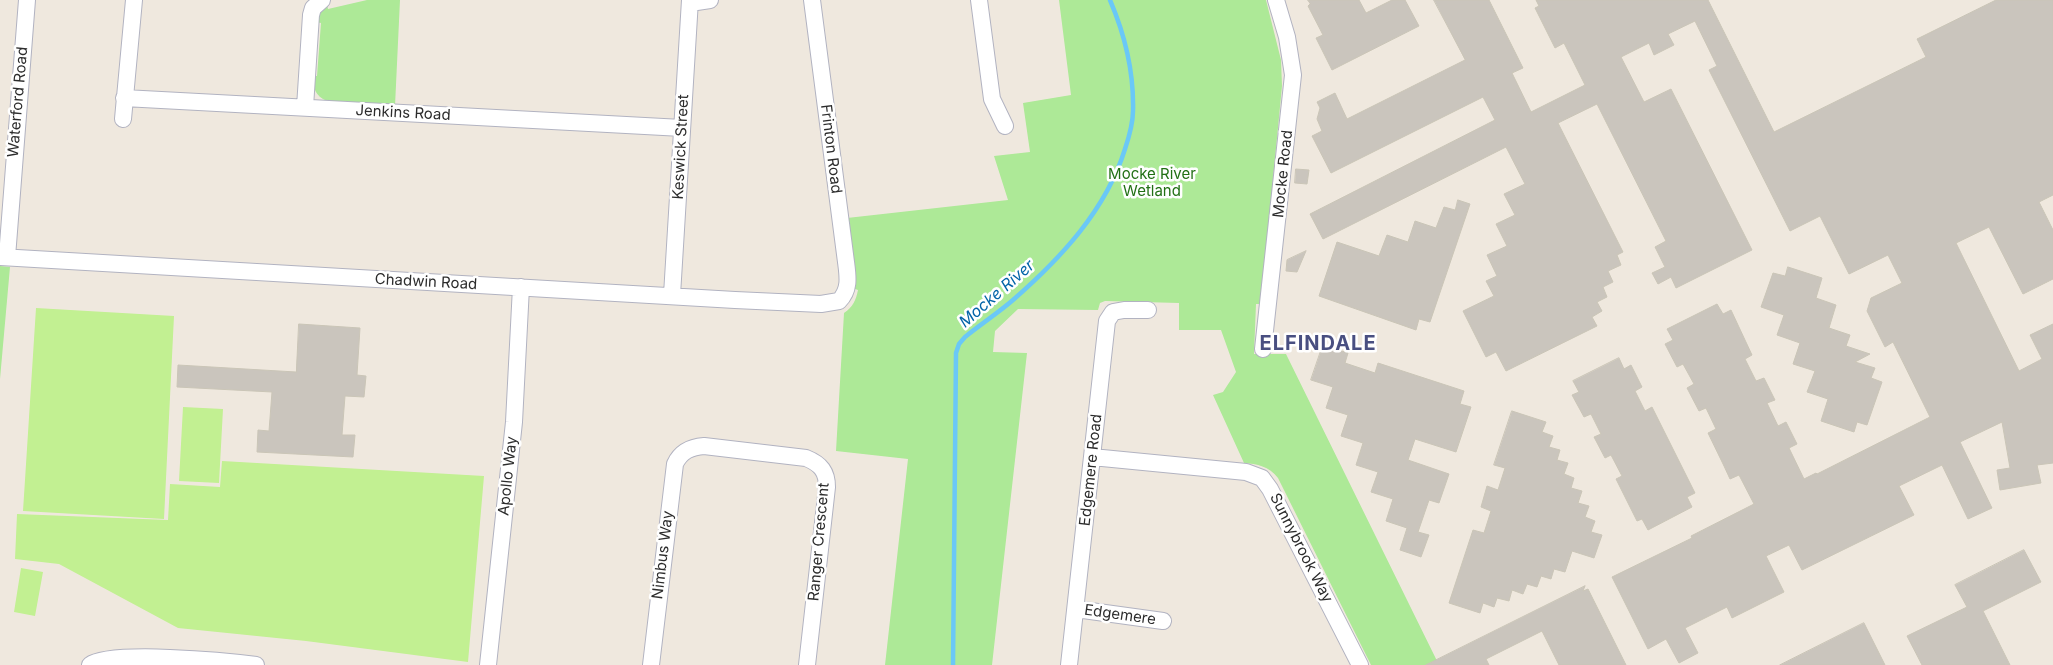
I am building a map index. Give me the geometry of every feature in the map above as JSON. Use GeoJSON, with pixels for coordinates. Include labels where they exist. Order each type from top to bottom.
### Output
{"type":"FeatureCollection","features":[{"type":"Feature","properties":{"kind":"street","name":"Waterford Road"},"geometry":{"type":"LineString","coordinates":[[3,257],[27,0]]}},
{"type":"Feature","properties":{"kind":"street"},"geometry":{"type":"LineString","coordinates":[[123,119],[134,0]]}},
{"type":"Feature","properties":{"kind":"street"},"geometry":{"type":"LineString","coordinates":[[304,107],[311,15],[313,8],[322,0]]}},
{"type":"Feature","properties":{"kind":"street"},"geometry":{"type":"LineString","coordinates":[[690,1],[710,0]]}},
{"type":"Feature","properties":{"kind":"street","name":"Frinton Road"},"geometry":{"type":"LineString","coordinates":[[812,0],[848,279],[842,298]]}},
{"type":"Feature","properties":{"kind":"street"},"geometry":{"type":"LineString","coordinates":[[979,0],[992,99],[1005,126]]}},
{"type":"Feature","properties":{"kind":"street","name":"Mocke Road"},"geometry":{"type":"LineString","coordinates":[[1263,349],[1293,75],[1287,38],[1276,0]]}},
{"type":"Feature","properties":{"kind":"street","name":"Keswick Street"},"geometry":{"type":"LineString","coordinates":[[672,295],[690,1]]}},
{"type":"Feature","properties":{"kind":"street","name":"Jenkins Road"},"geometry":{"type":"LineString","coordinates":[[124,98],[682,128]]}},
{"type":"Feature","properties":{"kind":"street","name":"Chadwin Road"},"geometry":{"type":"LineString","coordinates":[[3,257],[821,304],[839,301],[842,298]]}},
{"type":"Feature","properties":{"kind":"street","name":"Apollo Way"},"geometry":{"type":"LineString","coordinates":[[488,665],[514,422],[521,287]]}},
{"type":"Feature","properties":{"kind":"street","name":"Edgemere Road"},"geometry":{"type":"LineString","coordinates":[[1069,665],[1109,316],[1113,312],[1124,310],[1148,310]]}},
{"type":"Feature","properties":{"kind":"street","name":"Ranger Crescent"},"geometry":{"type":"LineString","coordinates":[[688,450],[704,446],[806,458],[820,465],[824,471],[826,487],[807,665]]}},
{"type":"Feature","properties":{"kind":"street","name":"Nimbus Way"},"geometry":{"type":"LineString","coordinates":[[651,665],[673,478],[678,458],[688,450]]}},
{"type":"Feature","properties":{"kind":"street","name":"Sunnybrook Way"},"geometry":{"type":"LineString","coordinates":[[1092,457],[1246,472],[1262,478],[1270,489],[1360,665]]}},
{"type":"Feature","properties":{"kind":"street","name":"Edgemere"},"geometry":{"type":"LineString","coordinates":[[1076,609],[1164,621]]}},
{"type":"Feature","properties":{"kind":"street"},"geometry":{"type":"LineString","coordinates":[[90,665],[100,659],[116,658],[199,659],[256,665]]}},
{"type":"Feature","properties":{"kind":"green space"},"geometry":{"type":"Polygon","coordinates":[[[367,0],[400,0],[395,106],[327,101],[317,94],[314,88],[313,76],[317,76],[321,23],[316,22],[318,13],[327,5],[328,9],[367,0]]]}},
{"type":"Feature","properties":{"kind":"green space","name":"Mocke River Wetland"},"geometry":{"type":"Polygon","coordinates":[[[1059,0],[1266,0],[1281,60],[1282,86],[1261,304],[1256,304],[1254,354],[1286,354],[1439,665],[1371,665],[1278,478],[1263,466],[1244,463],[1213,395],[1223,392],[1236,372],[1221,330],[1179,330],[1179,303],[1105,301],[1100,303],[1098,310],[1018,309],[995,331],[993,352],[1027,353],[992,665],[885,665],[908,459],[836,451],[844,313],[854,303],[858,290],[855,289],[847,218],[1008,200],[994,156],[1030,152],[1023,103],[1071,95],[1059,0]]]}},
{"type":"Feature","properties":{"kind":"green space"},"geometry":{"type":"Polygon","coordinates":[[[0,266],[10,267],[0,379],[0,266]]]}},
{"type":"Feature","properties":{"kind":"green space"},"geometry":{"type":"Polygon","coordinates":[[[36,308],[174,316],[164,519],[23,511],[36,308]]]}},
{"type":"Feature","properties":{"kind":"green space"},"geometry":{"type":"Polygon","coordinates":[[[183,407],[223,409],[219,483],[179,481],[183,407]]]}},
{"type":"Feature","properties":{"kind":"green space"},"geometry":{"type":"Polygon","coordinates":[[[222,461],[484,476],[468,662],[306,641],[178,628],[59,564],[15,559],[17,514],[168,520],[170,484],[220,487],[222,461]]]}},
{"type":"Feature","properties":{"kind":"green space"},"geometry":{"type":"Polygon","coordinates":[[[21,568],[43,572],[35,616],[14,612],[21,568]]]}},
{"type":"Feature","properties":{"kind":"building"},"geometry":{"type":"Polygon","coordinates":[[[1308,0],[1359,0],[1366,13],[1392,0],[1405,0],[1419,26],[1332,70],[1316,38],[1323,35],[1308,6],[1310,4],[1308,0]]]}},
{"type":"Feature","properties":{"kind":"building"},"geometry":{"type":"Polygon","coordinates":[[[1434,0],[1489,0],[1523,68],[1512,73],[1531,112],[1585,85],[1564,43],[1555,48],[1535,8],[1539,6],[1536,0],[1708,0],[1774,132],[1926,57],[1917,39],[1996,0],[2053,0],[2053,195],[2039,202],[2053,230],[2053,279],[2023,294],[1989,227],[1956,243],[2019,371],[2042,359],[2030,335],[2053,324],[2053,463],[2037,465],[2041,483],[2000,490],[1997,470],[2010,468],[2002,422],[1960,442],[1992,508],[1968,519],[1942,465],[1899,486],[1914,515],[1802,570],[1789,545],[1766,556],[1784,592],[1732,618],[1727,607],[1685,628],[1698,653],[1679,663],[1666,639],[1648,649],[1612,577],[1692,538],[1691,536],[1754,504],[1739,475],[1730,479],[1708,433],[1716,429],[1706,408],[1699,411],[1687,388],[1694,384],[1683,364],[1677,367],[1665,344],[1673,340],[1667,329],[1717,304],[1723,314],[1731,310],[1752,355],[1745,359],[1756,381],[1764,378],[1775,400],[1767,403],[1778,426],[1786,422],[1797,444],[1789,448],[1804,479],[1930,417],[1893,342],[1885,347],[1867,311],[1871,298],[1902,283],[1888,255],[1849,274],[1820,216],[1790,231],[1709,70],[1717,66],[1695,21],[1668,34],[1674,45],[1654,55],[1649,43],[1621,57],[1644,102],[1671,89],[1752,250],[1676,288],[1671,277],[1658,284],[1652,273],[1665,267],[1655,247],[1666,241],[1597,104],[1558,123],[1623,252],[1617,255],[1621,265],[1608,271],[1613,282],[1603,287],[1607,297],[1597,302],[1602,311],[1592,317],[1597,326],[1506,371],[1496,352],[1486,357],[1463,311],[1494,296],[1486,281],[1497,276],[1487,255],[1507,246],[1496,224],[1515,215],[1504,194],[1525,184],[1506,147],[1323,239],[1310,214],[1495,120],[1483,97],[1331,173],[1312,136],[1322,131],[1317,119],[1320,108],[1317,102],[1335,93],[1347,119],[1465,60],[1434,0]]]}},
{"type":"Feature","properties":{"kind":"building"},"geometry":{"type":"Polygon","coordinates":[[[1296,169],[1309,170],[1307,184],[1295,183],[1296,169]]]}},
{"type":"Feature","properties":{"kind":"building"},"geometry":{"type":"Polygon","coordinates":[[[1458,200],[1470,204],[1430,322],[1419,319],[1416,330],[1319,296],[1337,242],[1379,256],[1387,235],[1408,242],[1415,221],[1436,228],[1444,207],[1455,210],[1458,200]]]}},
{"type":"Feature","properties":{"kind":"building"},"geometry":{"type":"Polygon","coordinates":[[[1306,251],[1297,272],[1286,271],[1287,260],[1306,251]]]}},
{"type":"Feature","properties":{"kind":"building"},"geometry":{"type":"Polygon","coordinates":[[[1788,267],[1822,278],[1816,298],[1836,305],[1829,328],[1850,335],[1846,346],[1870,354],[1855,362],[1875,368],[1871,378],[1882,382],[1867,425],[1857,422],[1854,432],[1821,421],[1828,399],[1807,392],[1815,371],[1793,364],[1800,343],[1777,335],[1784,315],[1761,307],[1773,273],[1785,276],[1788,267]]]}},
{"type":"Feature","properties":{"kind":"building"},"geometry":{"type":"Polygon","coordinates":[[[299,324],[360,328],[357,375],[366,376],[364,397],[345,396],[342,435],[355,435],[353,457],[257,452],[258,430],[269,431],[272,392],[177,387],[178,365],[296,372],[299,324]]]}},
{"type":"Feature","properties":{"kind":"building"},"geometry":{"type":"Polygon","coordinates":[[[1323,345],[1348,353],[1345,363],[1375,373],[1378,363],[1464,391],[1460,404],[1471,407],[1456,452],[1415,439],[1408,460],[1449,474],[1439,503],[1429,500],[1418,532],[1429,535],[1421,557],[1400,550],[1407,528],[1386,521],[1393,499],[1371,492],[1378,472],[1356,465],[1363,443],[1341,436],[1348,415],[1326,408],[1333,387],[1311,380],[1323,345]]]}},
{"type":"Feature","properties":{"kind":"building"},"geometry":{"type":"Polygon","coordinates":[[[1619,358],[1624,369],[1631,365],[1642,387],[1635,391],[1645,411],[1652,407],[1695,493],[1687,497],[1692,507],[1648,530],[1642,519],[1637,521],[1616,479],[1622,476],[1611,455],[1605,458],[1594,437],[1601,434],[1591,414],[1584,417],[1572,395],[1579,392],[1573,381],[1619,358]]]}},
{"type":"Feature","properties":{"kind":"building"},"geometry":{"type":"Polygon","coordinates":[[[1512,411],[1546,422],[1542,432],[1553,436],[1549,447],[1560,450],[1557,460],[1568,463],[1564,474],[1574,478],[1571,488],[1582,491],[1578,503],[1589,506],[1585,517],[1595,521],[1591,532],[1602,535],[1594,558],[1572,551],[1565,572],[1554,569],[1551,579],[1541,576],[1537,587],[1527,584],[1523,594],[1512,590],[1509,601],[1497,598],[1494,607],[1483,603],[1480,613],[1449,603],[1473,530],[1484,533],[1491,511],[1481,507],[1487,486],[1498,490],[1505,468],[1494,465],[1512,411]]]}},
{"type":"Feature","properties":{"kind":"building"},"geometry":{"type":"Polygon","coordinates":[[[2024,550],[2041,582],[1983,611],[2010,665],[1922,665],[1907,636],[1967,607],[1955,585],[2024,550]]]}},
{"type":"Feature","properties":{"kind":"building"},"geometry":{"type":"Polygon","coordinates":[[[1585,586],[1583,591],[1588,589],[1626,665],[1559,665],[1542,631],[1486,659],[1489,665],[1426,665],[1585,586]]]}},
{"type":"Feature","properties":{"kind":"building"},"geometry":{"type":"Polygon","coordinates":[[[1864,623],[1885,665],[1780,665],[1864,623]]]}},
{"type":"Feature","properties":{"kind":"waterway","name":"Mocke River"},"geometry":{"type":"LineString","coordinates":[[953,665],[956,353],[959,344],[965,337],[1013,300],[1065,250],[1094,213],[1117,171],[1130,130],[1133,116],[1133,97],[1128,54],[1110,0]]}},
{"type":"Feature","properties":{"kind":"district","name":"ELFINDALE"},"geometry":{"type":"Point","coordinates":[1318,344]}}]}
